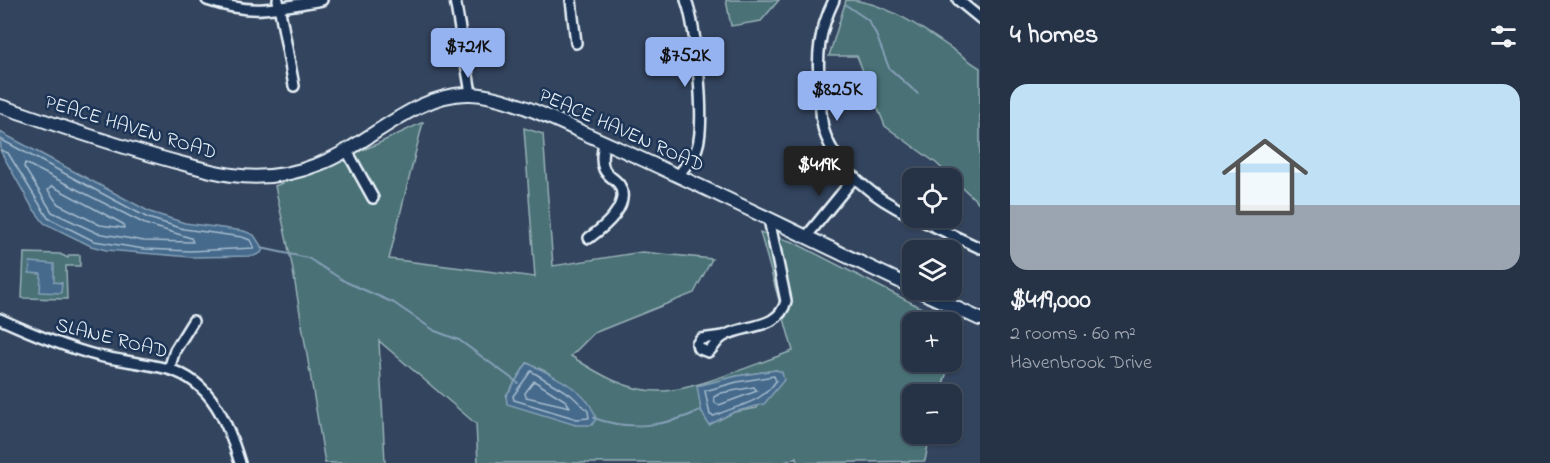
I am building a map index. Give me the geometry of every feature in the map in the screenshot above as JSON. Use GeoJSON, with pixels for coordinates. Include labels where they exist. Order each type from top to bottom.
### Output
{"type":"FeatureCollection","features":[{"type":"Feature","properties":{"kind":"main road","name":"PEACE HAVEN ROAD"},"geometry":{"type":"LineString","coordinates":[[0,106],[150,155],[231,175],[261,176],[294,172],[320,164],[437,99],[471,93],[527,108],[679,175],[902,282]]}},
{"type":"Feature","properties":{"kind":"main road"},"geometry":{"type":"LineString","coordinates":[[939,300],[980,319]]}},
{"type":"Feature","properties":{"kind":"street"},"geometry":{"type":"LineString","coordinates":[[207,0],[238,10],[322,0]]}},
{"type":"Feature","properties":{"kind":"street"},"geometry":{"type":"LineString","coordinates":[[455,0],[471,93]]}},
{"type":"Feature","properties":{"kind":"street"},"geometry":{"type":"LineString","coordinates":[[571,0],[576,43]]}},
{"type":"Feature","properties":{"kind":"street"},"geometry":{"type":"LineString","coordinates":[[679,175],[697,149],[700,128],[694,38],[686,0]]}},
{"type":"Feature","properties":{"kind":"street"},"geometry":{"type":"LineString","coordinates":[[834,0],[823,24],[818,45],[817,63],[824,131],[844,165],[867,190],[902,211]]}},
{"type":"Feature","properties":{"kind":"street"},"geometry":{"type":"LineString","coordinates":[[958,0],[980,18]]}},
{"type":"Feature","properties":{"kind":"street"},"geometry":{"type":"LineString","coordinates":[[279,4],[294,86]]}},
{"type":"Feature","properties":{"kind":"street"},"geometry":{"type":"LineString","coordinates":[[589,238],[610,219],[622,197],[621,188],[603,168],[601,156],[604,142]]}},
{"type":"Feature","properties":{"kind":"street"},"geometry":{"type":"LineString","coordinates":[[347,151],[373,198]]}},
{"type":"Feature","properties":{"kind":"street"},"geometry":{"type":"LineString","coordinates":[[806,237],[855,177]]}},
{"type":"Feature","properties":{"kind":"street"},"geometry":{"type":"LineString","coordinates":[[723,336],[770,321],[784,310],[786,301],[769,219]]}},
{"type":"Feature","properties":{"kind":"street"},"geometry":{"type":"LineString","coordinates":[[937,228],[980,248]]}},
{"type":"Feature","properties":{"kind":"street","name":"SLANE ROAD"},"geometry":{"type":"LineString","coordinates":[[0,319],[51,342],[101,356],[169,369],[184,376],[218,406],[240,463]]}},
{"type":"Feature","properties":{"kind":"street"},"geometry":{"type":"LineString","coordinates":[[169,369],[175,350],[193,321]]}},
{"type":"Feature","properties":{"kind":"green space"},"geometry":{"type":"Polygon","coordinates":[[[726,0],[779,0],[761,21],[731,26],[726,0]]]}},
{"type":"Feature","properties":{"kind":"green space"},"geometry":{"type":"Polygon","coordinates":[[[846,0],[881,7],[898,15],[980,68],[980,204],[962,187],[962,168],[941,168],[885,126],[857,56],[829,56],[846,0]]]}},
{"type":"Feature","properties":{"kind":"green space"},"geometry":{"type":"Polygon","coordinates":[[[423,122],[389,259],[535,277],[524,128],[543,134],[553,266],[642,252],[712,259],[694,293],[594,333],[571,356],[602,375],[625,385],[660,391],[674,390],[708,381],[793,351],[760,232],[793,242],[902,298],[902,300],[930,312],[902,312],[902,372],[947,372],[943,384],[902,384],[902,444],[928,444],[925,461],[798,463],[797,457],[783,463],[478,463],[476,424],[379,341],[385,463],[325,463],[292,265],[275,186],[377,144],[423,122]],[[527,363],[506,396],[576,425],[588,402],[547,372],[527,363]],[[776,370],[737,376],[698,386],[701,410],[709,425],[734,412],[757,408],[776,370]]]}},
{"type":"Feature","properties":{"kind":"green space"},"geometry":{"type":"Polygon","coordinates":[[[24,253],[60,254],[68,258],[69,255],[80,255],[80,266],[66,266],[67,299],[22,298],[24,253]]]}},
{"type":"Feature","properties":{"kind":"water"},"geometry":{"type":"Polygon","coordinates":[[[0,132],[150,212],[185,223],[244,231],[254,235],[263,249],[261,253],[254,256],[191,257],[106,250],[91,246],[44,223],[32,207],[1,152],[0,132]]]}},
{"type":"Feature","properties":{"kind":"water"},"geometry":{"type":"Polygon","coordinates":[[[30,262],[54,264],[54,282],[62,283],[61,293],[40,292],[41,274],[29,273],[30,262]]]}},
{"type":"Feature","properties":{"kind":"water"},"geometry":{"type":"Polygon","coordinates":[[[527,363],[558,378],[578,392],[592,409],[596,419],[592,425],[576,425],[507,404],[506,396],[527,363]]]}},
{"type":"Feature","properties":{"kind":"water"},"geometry":{"type":"Polygon","coordinates":[[[776,370],[782,372],[784,380],[764,404],[734,412],[709,425],[701,410],[697,386],[737,376],[776,370]]]}},
{"type":"Feature","properties":{"kind":"waterway"},"geometry":{"type":"LineString","coordinates":[[846,5],[868,20],[889,68],[918,94]]}},
{"type":"Feature","properties":{"kind":"waterway"},"geometry":{"type":"LineString","coordinates":[[261,248],[308,258],[346,282],[394,303],[435,331],[459,340],[518,383]]}},
{"type":"Feature","properties":{"kind":"waterway"},"geometry":{"type":"LineString","coordinates":[[594,418],[621,424],[648,425],[675,420],[701,410]]}}]}
